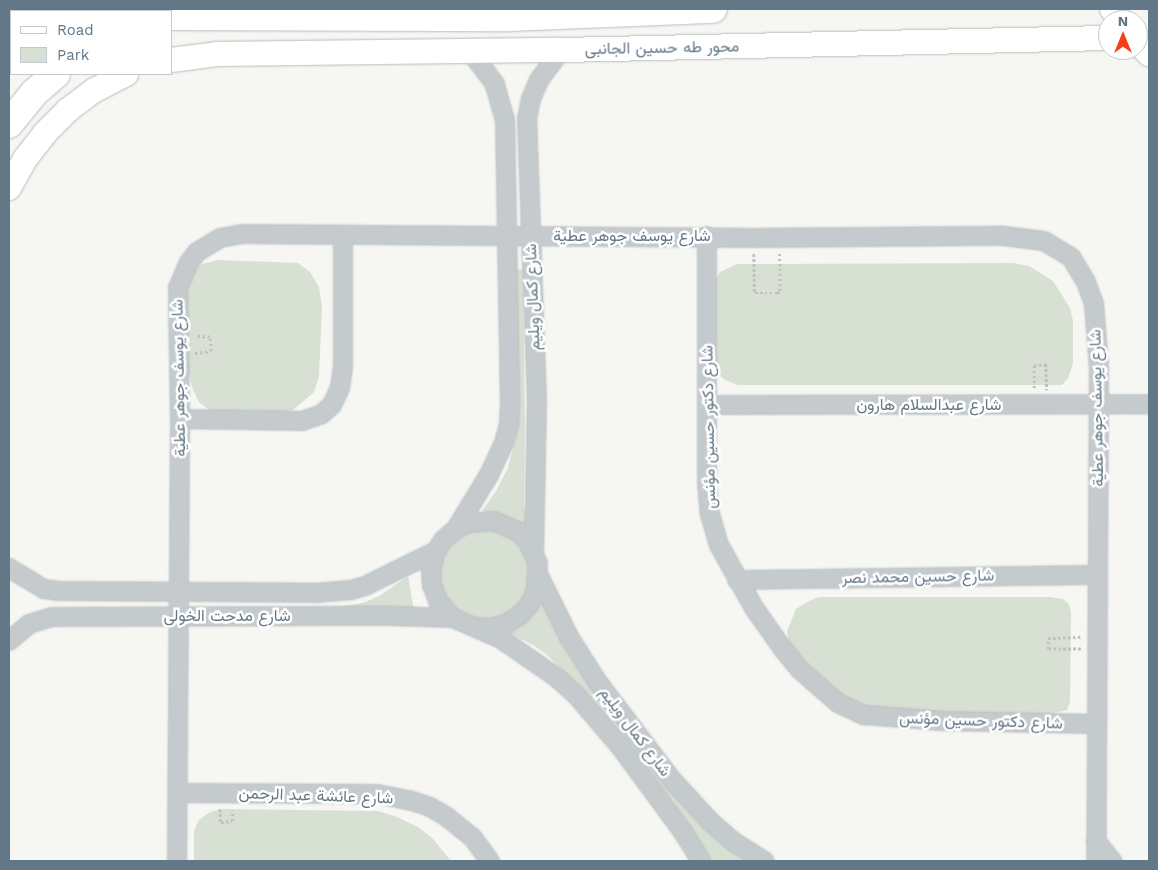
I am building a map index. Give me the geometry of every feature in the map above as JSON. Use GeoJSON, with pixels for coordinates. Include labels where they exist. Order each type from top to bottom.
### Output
{"type":"FeatureCollection","features":[{"type":"Feature","properties":{"kind":"main road"},"geometry":{"type":"LineString","coordinates":[[172,16],[713,9]]}},
{"type":"Feature","properties":{"kind":"main road"},"geometry":{"type":"LineString","coordinates":[[9,124],[34,93],[55,75]]}},
{"type":"Feature","properties":{"kind":"street","name":"محور طه حسين الجانبى"},"geometry":{"type":"LineString","coordinates":[[172,60],[217,54],[562,50],[1098,38]]}},
{"type":"Feature","properties":{"kind":"street","name":"شارع كمال ويليم"},"geometry":{"type":"LineString","coordinates":[[456,529],[489,475],[504,443],[509,424],[506,140],[502,102],[495,84],[469,50]]}},
{"type":"Feature","properties":{"kind":"street","name":"شارع كمال ويليم"},"geometry":{"type":"LineString","coordinates":[[534,553],[537,403],[527,119],[531,98],[539,80],[562,50]]}},
{"type":"Feature","properties":{"kind":"street"},"geometry":{"type":"LineString","coordinates":[[9,188],[25,159],[45,133],[68,110],[95,90],[124,75]]}},
{"type":"Feature","properties":{"kind":"street","name":"شارع يوسف جوهر عطية"},"geometry":{"type":"LineString","coordinates":[[177,861],[179,793],[178,593],[180,419],[178,296],[182,276],[192,258],[207,244],[220,238],[242,234],[707,236],[754,238],[1004,236],[1044,241],[1071,257],[1086,282],[1091,297],[1097,332],[1099,404],[1096,861]]}},
{"type":"Feature","properties":{"kind":"street"},"geometry":{"type":"LineString","coordinates":[[180,419],[302,421],[322,414],[332,405],[340,388],[343,367],[343,235]]}},
{"type":"Feature","properties":{"kind":"street","name":"شارع دكتور حسين مؤنس"},"geometry":{"type":"LineString","coordinates":[[707,236],[707,482],[710,514],[718,545],[737,580],[783,650],[799,669],[838,703],[864,715],[943,721],[1097,724]]}},
{"type":"Feature","properties":{"kind":"street","name":"شارع عبدالسلام هارون"},"geometry":{"type":"LineString","coordinates":[[708,405],[1149,404]]}},
{"type":"Feature","properties":{"kind":"street"},"geometry":{"type":"LineString","coordinates":[[481,521],[507,525],[528,542],[534,553],[539,576],[533,598],[519,616],[506,624],[491,628],[476,627],[453,618],[438,601],[432,585],[431,568],[436,551],[444,539],[456,529],[481,521]]}},
{"type":"Feature","properties":{"kind":"street","name":"شارع مدحت الخولى"},"geometry":{"type":"LineString","coordinates":[[9,568],[44,589],[58,591],[316,593],[351,590],[378,580],[436,551]]}},
{"type":"Feature","properties":{"kind":"street","name":"شارع حسين محمد نصر"},"geometry":{"type":"LineString","coordinates":[[737,580],[1098,574]]}},
{"type":"Feature","properties":{"kind":"street","name":"شارع كمال ويليم"},"geometry":{"type":"LineString","coordinates":[[539,576],[569,637],[597,681],[667,774],[691,803],[712,823],[734,842],[764,861]]}},
{"type":"Feature","properties":{"kind":"street","name":"شارع مدحت الخولى"},"geometry":{"type":"LineString","coordinates":[[9,641],[29,624],[52,618],[392,616],[453,618]]}},
{"type":"Feature","properties":{"kind":"street","name":"شارع كمال ويليم"},"geometry":{"type":"LineString","coordinates":[[476,627],[527,655],[576,695],[618,745],[683,832],[701,861]]}},
{"type":"Feature","properties":{"kind":"street","name":"شارع عائشة عبد الرحمن"},"geometry":{"type":"LineString","coordinates":[[179,793],[377,794],[409,800],[430,807],[447,817],[473,838],[490,861]]}},
{"type":"Feature","properties":{"kind":"street"},"geometry":{"type":"LineString","coordinates":[[1082,861],[1096,838],[1112,861]]}},
{"type":"Feature","properties":{"kind":"path"},"geometry":{"type":"LineString","coordinates":[[754,238],[754,291],[756,294],[763,294],[779,292],[779,238]]}},
{"type":"Feature","properties":{"kind":"path"},"geometry":{"type":"LineString","coordinates":[[178,335],[211,338],[210,352],[179,354]]}},
{"type":"Feature","properties":{"kind":"path"},"geometry":{"type":"LineString","coordinates":[[1035,364],[1047,366],[1040,405],[1035,364]]}},
{"type":"Feature","properties":{"kind":"path"},"geometry":{"type":"LineString","coordinates":[[1048,637],[1098,643],[1048,648],[1048,637]]}},
{"type":"Feature","properties":{"kind":"green space"},"geometry":{"type":"Polygon","coordinates":[[[218,260],[298,263],[310,272],[319,287],[322,306],[319,376],[314,392],[293,410],[267,415],[227,414],[209,410],[199,402],[193,390],[188,371],[187,286],[191,273],[202,264],[218,260]]]}},
{"type":"Feature","properties":{"kind":"green space"},"geometry":{"type":"Polygon","coordinates":[[[1014,263],[1029,266],[1053,281],[1070,308],[1073,321],[1073,364],[1068,378],[1062,385],[738,385],[725,380],[718,374],[715,364],[716,279],[720,272],[737,264],[1014,263]]]}},
{"type":"Feature","properties":{"kind":"green space"},"geometry":{"type":"Polygon","coordinates":[[[514,269],[523,270],[524,506],[527,527],[500,515],[482,511],[496,491],[508,468],[518,426],[514,269]]]}},
{"type":"Feature","properties":{"kind":"green space"},"geometry":{"type":"Polygon","coordinates":[[[485,528],[503,532],[517,542],[527,556],[531,574],[527,592],[517,606],[503,616],[485,620],[467,616],[453,606],[443,592],[439,574],[443,556],[453,542],[467,532],[485,528]]]}},
{"type":"Feature","properties":{"kind":"green space"},"geometry":{"type":"Polygon","coordinates":[[[408,576],[415,617],[327,609],[363,603],[381,595],[408,576]]]}},
{"type":"Feature","properties":{"kind":"green space"},"geometry":{"type":"Polygon","coordinates":[[[819,597],[1049,597],[1063,599],[1069,604],[1071,613],[1070,702],[1067,710],[1049,714],[879,713],[832,691],[790,646],[787,631],[796,609],[819,597]]]}},
{"type":"Feature","properties":{"kind":"green space"},"geometry":{"type":"Polygon","coordinates":[[[543,602],[567,651],[584,677],[757,861],[711,861],[693,833],[576,684],[546,654],[505,631],[530,617],[543,602]]]}},
{"type":"Feature","properties":{"kind":"green space"},"geometry":{"type":"Polygon","coordinates":[[[224,809],[378,811],[418,827],[433,839],[451,861],[194,861],[194,831],[199,820],[210,812],[224,809]]]}}]}
